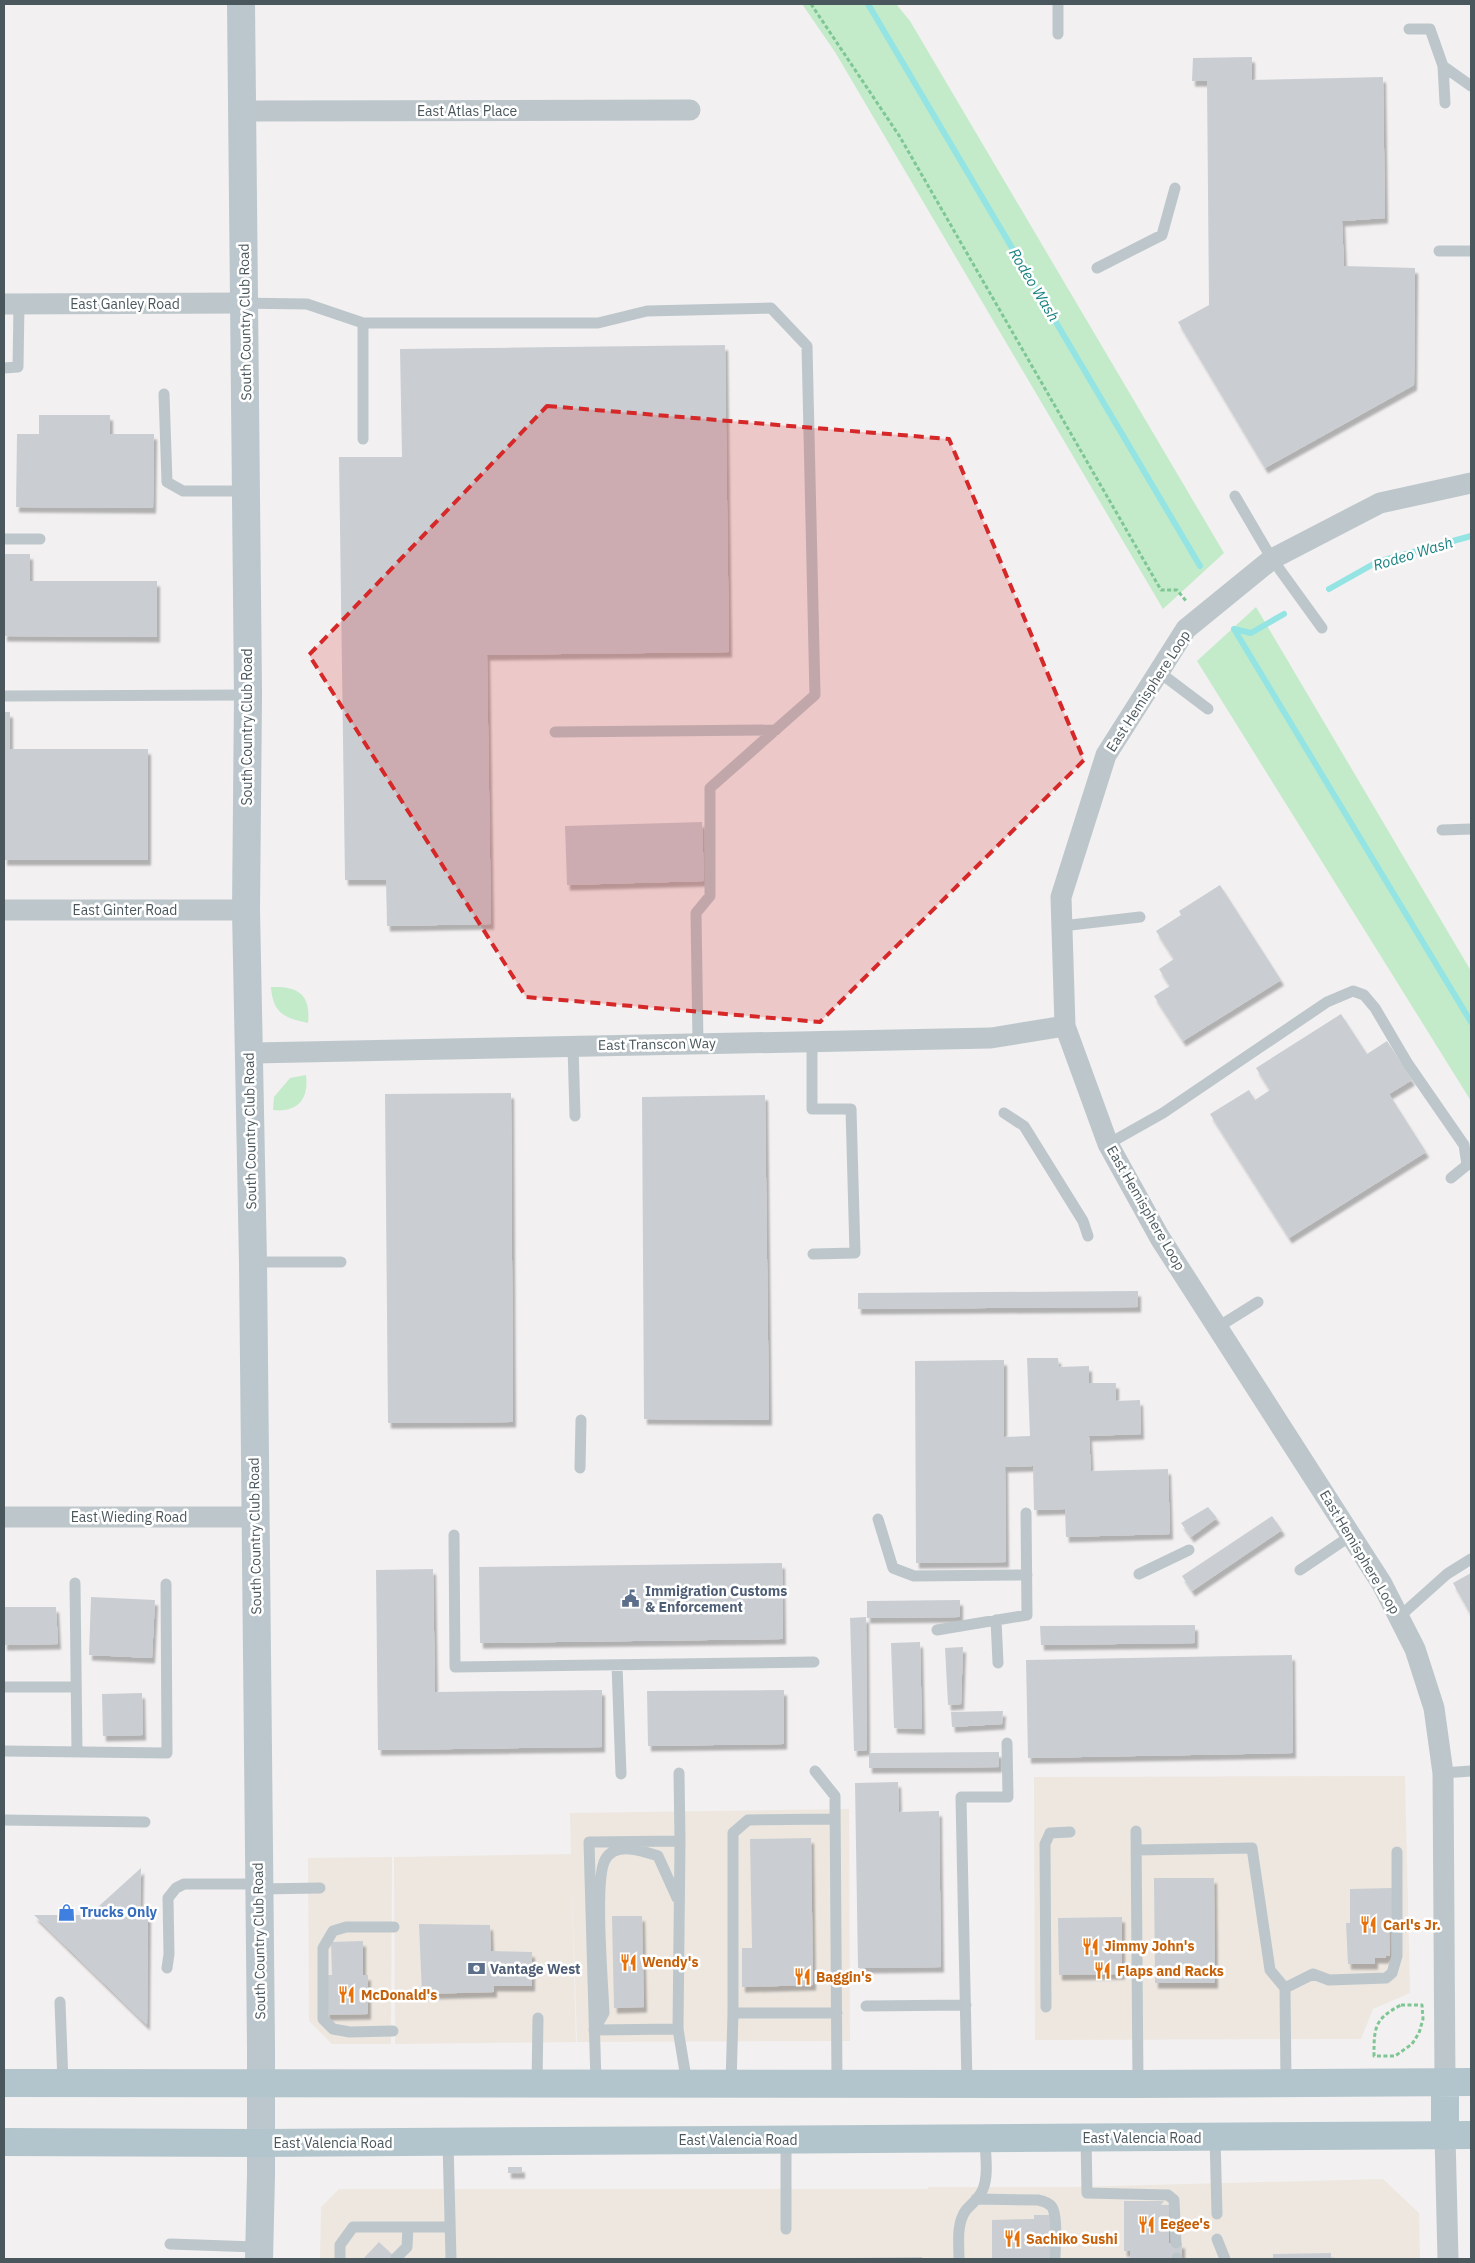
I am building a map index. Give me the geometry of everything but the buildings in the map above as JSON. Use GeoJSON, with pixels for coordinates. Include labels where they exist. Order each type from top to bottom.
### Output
{"type":"FeatureCollection","features":[{"type":"Feature","properties":{"kind":"main road"},"geometry":{"type":"LineString","coordinates":[[4,2083],[1138,2084],[1458,2082],[1458,2136]]}},
{"type":"Feature","properties":{"kind":"main road","name":"East Valencia Road"},"geometry":{"type":"LineString","coordinates":[[4,2142],[261,2143],[1458,2136]]}},
{"type":"Feature","properties":{"kind":"street","name":"South Country Club Road"},"geometry":{"type":"LineString","coordinates":[[241,4],[246,303],[248,695],[246,910],[253,1262],[261,2084],[259,2253]]}},
{"type":"Feature","properties":{"kind":"street","name":"East Atlas Place"},"geometry":{"type":"LineString","coordinates":[[243,111],[690,110]]}},
{"type":"Feature","properties":{"kind":"street","name":"East Ganley Road"},"geometry":{"type":"LineString","coordinates":[[11,304],[246,303]]}},
{"type":"Feature","properties":{"kind":"street","name":"East Hemisphere Loop"},"geometry":{"type":"LineString","coordinates":[[1458,2082],[1442,1773],[1434,1708],[1415,1649],[1382,1584],[1160,1238],[1108,1144],[1065,1026],[1061,896],[1106,755],[1186,629],[1272,559],[1380,503],[1471,483]]}},
{"type":"Feature","properties":{"kind":"street","name":"East Ginter Road"},"geometry":{"type":"LineString","coordinates":[[4,910],[246,910]]}},
{"type":"Feature","properties":{"kind":"street","name":"East Transcon Way"},"geometry":{"type":"LineString","coordinates":[[249,1053],[991,1038],[1065,1026]]}},
{"type":"Feature","properties":{"kind":"street","name":"East Wieding Road"},"geometry":{"type":"LineString","coordinates":[[4,1517],[255,1518]]}},
{"type":"Feature","properties":{"kind":"street"},"geometry":{"type":"LineString","coordinates":[[1448,2259],[1458,2136]]}},
{"type":"Feature","properties":{"kind":"lane"},"geometry":{"type":"LineString","coordinates":[[1058,4],[1058,34]]}},
{"type":"Feature","properties":{"kind":"lane"},"geometry":{"type":"LineString","coordinates":[[1409,29],[1430,29],[1443,66],[1445,103]]}},
{"type":"Feature","properties":{"kind":"lane"},"geometry":{"type":"LineString","coordinates":[[1443,66],[1471,86]]}},
{"type":"Feature","properties":{"kind":"lane"},"geometry":{"type":"LineString","coordinates":[[1097,268],[1162,235],[1175,188]]}},
{"type":"Feature","properties":{"kind":"lane"},"geometry":{"type":"LineString","coordinates":[[1439,251],[1471,251]]}},
{"type":"Feature","properties":{"kind":"lane"},"geometry":{"type":"LineString","coordinates":[[246,303],[306,304],[363,323],[598,323],[647,311],[771,308],[807,346],[815,695],[710,788],[710,896],[696,913],[698,1044]]}},
{"type":"Feature","properties":{"kind":"lane"},"geometry":{"type":"LineString","coordinates":[[4,368],[18,367],[11,304]]}},
{"type":"Feature","properties":{"kind":"lane"},"geometry":{"type":"LineString","coordinates":[[363,323],[364,439]]}},
{"type":"Feature","properties":{"kind":"lane"},"geometry":{"type":"LineString","coordinates":[[164,394],[167,482],[183,492],[247,492]]}},
{"type":"Feature","properties":{"kind":"lane"},"geometry":{"type":"LineString","coordinates":[[1235,496],[1272,559],[1322,628]]}},
{"type":"Feature","properties":{"kind":"lane"},"geometry":{"type":"LineString","coordinates":[[4,539],[40,539]]}},
{"type":"Feature","properties":{"kind":"lane"},"geometry":{"type":"LineString","coordinates":[[1159,672],[1208,709]]}},
{"type":"Feature","properties":{"kind":"lane"},"geometry":{"type":"LineString","coordinates":[[4,696],[248,695]]}},
{"type":"Feature","properties":{"kind":"lane"},"geometry":{"type":"LineString","coordinates":[[554,732],[776,730]]}},
{"type":"Feature","properties":{"kind":"lane"},"geometry":{"type":"LineString","coordinates":[[1442,830],[1471,830]]}},
{"type":"Feature","properties":{"kind":"lane"},"geometry":{"type":"LineString","coordinates":[[1062,926],[1140,916]]}},
{"type":"Feature","properties":{"kind":"lane"},"geometry":{"type":"LineString","coordinates":[[1108,1144],[1163,1113],[1327,1002],[1353,991],[1364,996],[1375,1008],[1408,1064],[1464,1145],[1467,1165],[1451,1178]]}},
{"type":"Feature","properties":{"kind":"lane"},"geometry":{"type":"LineString","coordinates":[[812,1042],[812,1109],[851,1109],[855,1253],[813,1254]]}},
{"type":"Feature","properties":{"kind":"lane"},"geometry":{"type":"LineString","coordinates":[[573,1046],[575,1116]]}},
{"type":"Feature","properties":{"kind":"lane"},"geometry":{"type":"LineString","coordinates":[[1004,1113],[1024,1126],[1083,1221],[1088,1236]]}},
{"type":"Feature","properties":{"kind":"lane"},"geometry":{"type":"LineString","coordinates":[[253,1262],[341,1262]]}},
{"type":"Feature","properties":{"kind":"lane"},"geometry":{"type":"LineString","coordinates":[[1218,1327],[1258,1302]]}},
{"type":"Feature","properties":{"kind":"lane"},"geometry":{"type":"LineString","coordinates":[[580,1468],[581,1420]]}},
{"type":"Feature","properties":{"kind":"lane"},"geometry":{"type":"LineString","coordinates":[[937,1630],[1027,1615],[1026,1513]]}},
{"type":"Feature","properties":{"kind":"lane"},"geometry":{"type":"LineString","coordinates":[[878,1519],[893,1568],[914,1576],[1027,1575]]}},
{"type":"Feature","properties":{"kind":"lane"},"geometry":{"type":"LineString","coordinates":[[454,1535],[455,1667],[814,1662]]}},
{"type":"Feature","properties":{"kind":"lane"},"geometry":{"type":"LineString","coordinates":[[1300,1570],[1352,1536]]}},
{"type":"Feature","properties":{"kind":"lane"},"geometry":{"type":"LineString","coordinates":[[1139,1574],[1189,1550]]}},
{"type":"Feature","properties":{"kind":"lane"},"geometry":{"type":"LineString","coordinates":[[1399,1617],[1447,1574],[1471,1560]]}},
{"type":"Feature","properties":{"kind":"lane"},"geometry":{"type":"LineString","coordinates":[[75,1583],[77,1752]]}},
{"type":"Feature","properties":{"kind":"lane"},"geometry":{"type":"LineString","coordinates":[[4,1752],[167,1753],[166,1584]]}},
{"type":"Feature","properties":{"kind":"lane"},"geometry":{"type":"LineString","coordinates":[[996,1620],[998,1663]]}},
{"type":"Feature","properties":{"kind":"lane"},"geometry":{"type":"LineString","coordinates":[[617,1665],[621,1774]]}},
{"type":"Feature","properties":{"kind":"lane"},"geometry":{"type":"LineString","coordinates":[[4,1687],[76,1687]]}},
{"type":"Feature","properties":{"kind":"lane"},"geometry":{"type":"LineString","coordinates":[[967,2084],[961,1797],[1008,1797],[1008,1743]]}},
{"type":"Feature","properties":{"kind":"lane"},"geometry":{"type":"LineString","coordinates":[[815,1771],[835,1796],[837,2084]]}},
{"type":"Feature","properties":{"kind":"lane"},"geometry":{"type":"LineString","coordinates":[[1442,1773],[1471,1771]]}},
{"type":"Feature","properties":{"kind":"lane"},"geometry":{"type":"LineString","coordinates":[[679,1773],[678,2029],[687,2084]]}},
{"type":"Feature","properties":{"kind":"lane"},"geometry":{"type":"LineString","coordinates":[[731,2084],[733,1833],[748,1820],[835,1819]]}},
{"type":"Feature","properties":{"kind":"lane"},"geometry":{"type":"LineString","coordinates":[[4,1820],[145,1822]]}},
{"type":"Feature","properties":{"kind":"lane"},"geometry":{"type":"LineString","coordinates":[[1136,1831],[1138,2084]]}},
{"type":"Feature","properties":{"kind":"lane"},"geometry":{"type":"LineString","coordinates":[[1046,2008],[1045,1844],[1050,1833],[1070,1832]]}},
{"type":"Feature","properties":{"kind":"lane"},"geometry":{"type":"LineString","coordinates":[[596,2084],[588,1842],[680,1841]]}},
{"type":"Feature","properties":{"kind":"lane"},"geometry":{"type":"LineString","coordinates":[[594,2030],[604,2013],[600,1881],[605,1859],[616,1851],[635,1848],[658,1856],[679,1903]]}},
{"type":"Feature","properties":{"kind":"lane"},"geometry":{"type":"LineString","coordinates":[[1136,1850],[1252,1848],[1270,1970],[1285,1988],[1286,2083]]}},
{"type":"Feature","properties":{"kind":"lane"},"geometry":{"type":"LineString","coordinates":[[1285,1988],[1313,1974],[1329,1980],[1373,1980],[1386,1978],[1392,1973],[1397,1956],[1397,1852]]}},
{"type":"Feature","properties":{"kind":"lane"},"geometry":{"type":"LineString","coordinates":[[167,1968],[169,1954],[168,1898],[176,1888],[184,1884],[320,1888]]}},
{"type":"Feature","properties":{"kind":"lane"},"geometry":{"type":"LineString","coordinates":[[393,2032],[334,2029],[323,2020],[323,1948],[334,1931],[340,1929],[394,1926]]}},
{"type":"Feature","properties":{"kind":"lane"},"geometry":{"type":"LineString","coordinates":[[60,2002],[63,2084]]}},
{"type":"Feature","properties":{"kind":"lane"},"geometry":{"type":"LineString","coordinates":[[866,2006],[966,2005]]}},
{"type":"Feature","properties":{"kind":"lane"},"geometry":{"type":"LineString","coordinates":[[732,2013],[837,2013]]}},
{"type":"Feature","properties":{"kind":"lane"},"geometry":{"type":"LineString","coordinates":[[537,2084],[538,2018]]}},
{"type":"Feature","properties":{"kind":"lane"},"geometry":{"type":"LineString","coordinates":[[594,2030],[678,2029]]}},
{"type":"Feature","properties":{"kind":"lane"},"geometry":{"type":"LineString","coordinates":[[1215,2137],[1217,2214]]}},
{"type":"Feature","properties":{"kind":"lane"},"geometry":{"type":"LineString","coordinates":[[959,2259],[958,2232],[961,2219],[965,2211],[983,2190],[985,2181],[985,2138]]}},
{"type":"Feature","properties":{"kind":"lane"},"geometry":{"type":"LineString","coordinates":[[1086,2138],[1087,2193],[1168,2195],[1174,2200],[1175,2205],[1176,2243]]}},
{"type":"Feature","properties":{"kind":"lane"},"geometry":{"type":"LineString","coordinates":[[786,2140],[786,2229]]}},
{"type":"Feature","properties":{"kind":"lane"},"geometry":{"type":"LineString","coordinates":[[448,2142],[451,2259]]}},
{"type":"Feature","properties":{"kind":"lane"},"geometry":{"type":"LineString","coordinates":[[976,2199],[1038,2200],[1046,2202],[1052,2207],[1054,2217],[1055,2259]]}},
{"type":"Feature","properties":{"kind":"lane"},"geometry":{"type":"LineString","coordinates":[[340,2259],[340,2245],[353,2227],[450,2227]]}},
{"type":"Feature","properties":{"kind":"lane"},"geometry":{"type":"LineString","coordinates":[[396,2258],[407,2247],[408,2227]]}},
{"type":"Feature","properties":{"kind":"lane"},"geometry":{"type":"LineString","coordinates":[[1217,2239],[1225,2259]]}},
{"type":"Feature","properties":{"kind":"lane"},"geometry":{"type":"LineString","coordinates":[[170,2244],[259,2253]]}},
{"type":"Feature","properties":{"kind":"path"},"geometry":{"type":"LineString","coordinates":[[810,4],[900,137],[1161,590],[1177,590],[1201,617]]}},
{"type":"Feature","properties":{"kind":"path"},"geometry":{"type":"LineString","coordinates":[[1422,2005],[1423,2019],[1419,2033],[1412,2044],[1395,2056],[1374,2056],[1374,2033],[1378,2021],[1387,2012],[1401,2006],[1422,2005]]}},
{"type":"Feature","properties":{"kind":"highlighted area"},"geometry":{"type":"Polygon","coordinates":[[[547,406],[949,439],[1084,760],[820,1022],[526,997],[309,655],[547,406]]]}},
{"type":"Feature","properties":{"kind":"shaded area"},"geometry":{"type":"Polygon","coordinates":[[[1405,1776],[1410,1993],[1373,2009],[1361,2039],[1035,2040],[1034,1777],[1405,1776]]]}},
{"type":"Feature","properties":{"kind":"shaded area"},"geometry":{"type":"Polygon","coordinates":[[[849,1809],[850,2041],[577,2042],[571,1860],[576,2042],[395,2044],[394,1857],[571,1854],[570,1813],[849,1809]]]}},
{"type":"Feature","properties":{"kind":"shaded area"},"geometry":{"type":"Polygon","coordinates":[[[392,1857],[391,2044],[332,2044],[309,2021],[308,1858],[392,1857]]]}},
{"type":"Feature","properties":{"kind":"shaded area"},"geometry":{"type":"Polygon","coordinates":[[[1383,2179],[1419,2213],[1420,2259],[500,2259],[500,2257],[499,2259],[320,2259],[321,2207],[339,2189],[928,2189],[928,2187],[1074,2187],[1383,2179]]]}},
{"type":"Feature","properties":{"kind":"green space"},"geometry":{"type":"Polygon","coordinates":[[[802,4],[896,4],[910,21],[1224,553],[1163,609],[835,52],[802,4]]]}},
{"type":"Feature","properties":{"kind":"green space"},"geometry":{"type":"Polygon","coordinates":[[[1256,607],[1471,971],[1471,1101],[1197,661],[1256,607]]]}},
{"type":"Feature","properties":{"kind":"green space"},"geometry":{"type":"Polygon","coordinates":[[[271,987],[289,988],[301,994],[307,1005],[308,1023],[287,1017],[282,1013],[274,1003],[271,987]]]}},
{"type":"Feature","properties":{"kind":"green space"},"geometry":{"type":"Polygon","coordinates":[[[306,1075],[306,1091],[300,1103],[289,1109],[273,1110],[274,1097],[290,1078],[306,1075]]]}},
{"type":"Feature","properties":{"kind":"waterway","name":"Rodeo Wash"},"geometry":{"type":"LineString","coordinates":[[868,4],[1200,566]]}},
{"type":"Feature","properties":{"kind":"waterway","name":"Rodeo Wash"},"geometry":{"type":"LineString","coordinates":[[1329,589],[1377,562],[1471,536]]}},
{"type":"Feature","properties":{"kind":"waterway","name":"Rodeo Wash"},"geometry":{"type":"LineString","coordinates":[[1234,629],[1251,633],[1284,614]]}},
{"type":"Feature","properties":{"kind":"waterway"},"geometry":{"type":"LineString","coordinates":[[1234,629],[1471,1022]]}},
{"type":"Feature","properties":{"kind":"place","name":"Immigration Customs & Enforcement"},"geometry":{"type":"Point","coordinates":[631,1599]}},
{"type":"Feature","properties":{"kind":"place","name":"Trucks Only"},"geometry":{"type":"Point","coordinates":[66,1912]}},
{"type":"Feature","properties":{"kind":"place","name":"Carl's Jr."},"geometry":{"type":"Point","coordinates":[1369,1925]}},
{"type":"Feature","properties":{"kind":"place","name":"Jimmy John's"},"geometry":{"type":"Point","coordinates":[1090,1946]}},
{"type":"Feature","properties":{"kind":"place","name":"Wendy's"},"geometry":{"type":"Point","coordinates":[628,1962]}},
{"type":"Feature","properties":{"kind":"place","name":"Vantage West"},"geometry":{"type":"Point","coordinates":[476,1969]}},
{"type":"Feature","properties":{"kind":"place","name":"Flaps and Racks"},"geometry":{"type":"Point","coordinates":[1103,1971]}},
{"type":"Feature","properties":{"kind":"place","name":"Baggin's"},"geometry":{"type":"Point","coordinates":[802,1977]}},
{"type":"Feature","properties":{"kind":"place","name":"McDonald's"},"geometry":{"type":"Point","coordinates":[347,1995]}},
{"type":"Feature","properties":{"kind":"place","name":"Eegee's"},"geometry":{"type":"Point","coordinates":[1146,2224]}},
{"type":"Feature","properties":{"kind":"place","name":"Sachiko Sushi"},"geometry":{"type":"Point","coordinates":[1012,2239]}}]}
